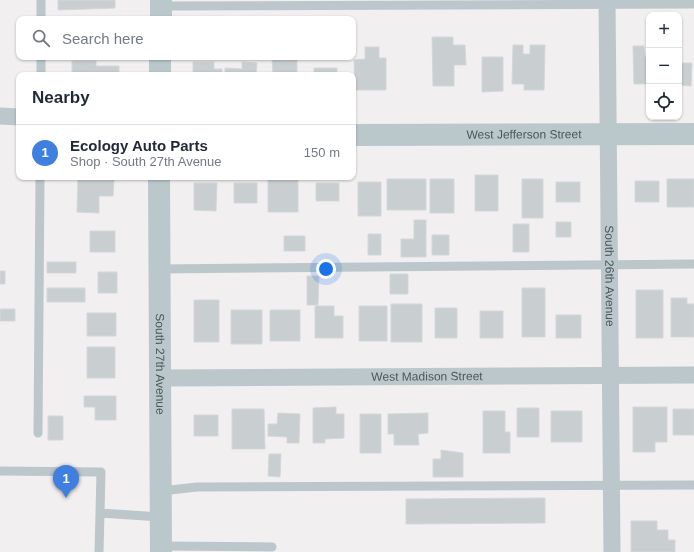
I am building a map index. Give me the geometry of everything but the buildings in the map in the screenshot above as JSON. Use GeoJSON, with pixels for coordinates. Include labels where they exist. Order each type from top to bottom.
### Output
{"type":"FeatureCollection","features":[{"type":"Feature","properties":{"kind":"main road"},"geometry":{"type":"LineString","coordinates":[[160,60],[160,72]]}},
{"type":"Feature","properties":{"kind":"main road","name":"West Jefferson Street"},"geometry":{"type":"LineString","coordinates":[[356,136],[694,134]]}},
{"type":"Feature","properties":{"kind":"main road","name":"South 27th Avenue"},"geometry":{"type":"LineString","coordinates":[[159,180],[161,549]]}},
{"type":"Feature","properties":{"kind":"street","name":"South 26th Avenue"},"geometry":{"type":"LineString","coordinates":[[607,3],[612,552]]}},
{"type":"Feature","properties":{"kind":"street"},"geometry":{"type":"LineString","coordinates":[[0,116],[16,117]]}},
{"type":"Feature","properties":{"kind":"street","name":"West Madison Street"},"geometry":{"type":"LineString","coordinates":[[160,378],[694,376]]}},
{"type":"Feature","properties":{"kind":"lane"},"geometry":{"type":"LineString","coordinates":[[41,0],[41,16]]}},
{"type":"Feature","properties":{"kind":"lane"},"geometry":{"type":"LineString","coordinates":[[161,8],[607,3],[694,4]]}},
{"type":"Feature","properties":{"kind":"lane"},"geometry":{"type":"LineString","coordinates":[[41,60],[41,72]]}},
{"type":"Feature","properties":{"kind":"lane"},"geometry":{"type":"LineString","coordinates":[[38,433],[40,180]]}},
{"type":"Feature","properties":{"kind":"lane"},"geometry":{"type":"LineString","coordinates":[[159,269],[694,264]]}},
{"type":"Feature","properties":{"kind":"lane"},"geometry":{"type":"LineString","coordinates":[[0,471],[101,472],[99,552]]}},
{"type":"Feature","properties":{"kind":"lane"},"geometry":{"type":"LineString","coordinates":[[161,491],[197,487],[694,485]]}},
{"type":"Feature","properties":{"kind":"lane"},"geometry":{"type":"LineString","coordinates":[[100,513],[161,517]]}},
{"type":"Feature","properties":{"kind":"lane"},"geometry":{"type":"LineString","coordinates":[[161,549],[272,547]]}},
{"type":"Feature","properties":{"kind":"place","name":"Ecology Auto Parts"},"geometry":{"type":"Point","coordinates":[66,498]}}]}
